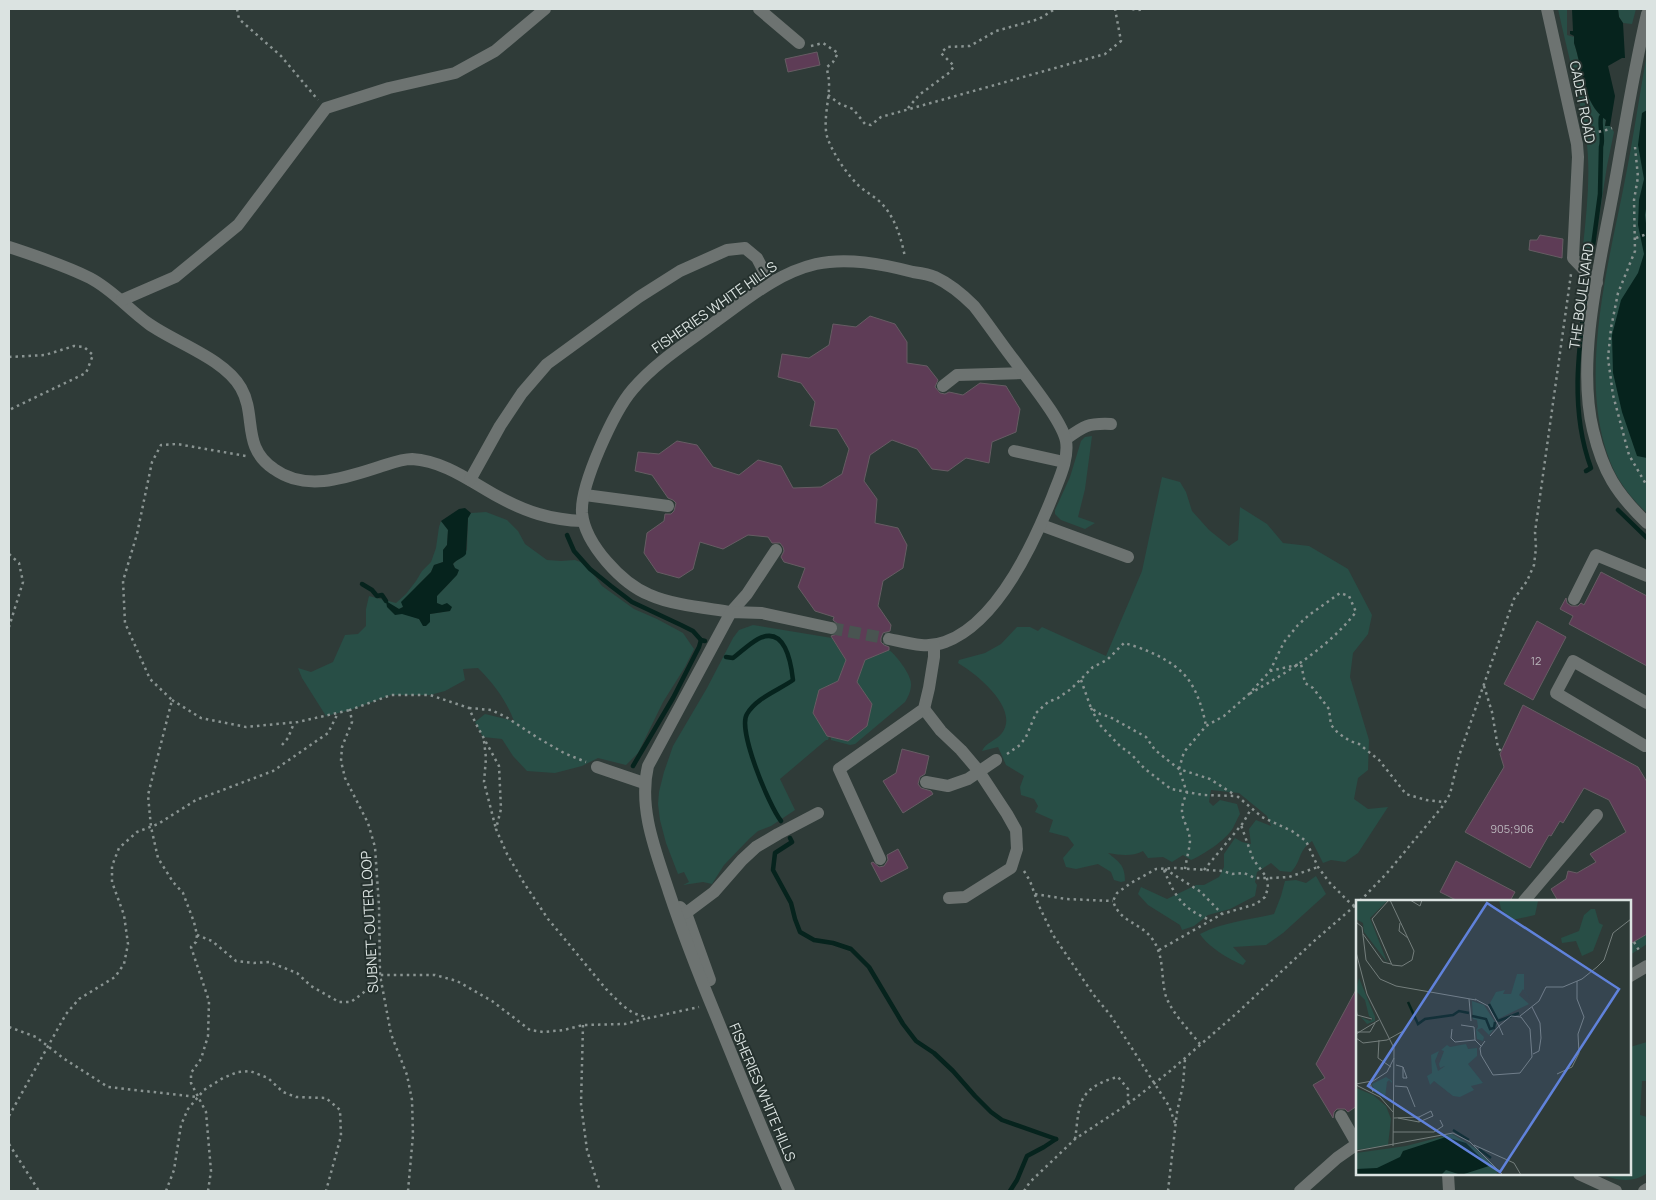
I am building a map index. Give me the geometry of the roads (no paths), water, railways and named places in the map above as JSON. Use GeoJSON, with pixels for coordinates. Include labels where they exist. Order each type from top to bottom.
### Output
{"type":"FeatureCollection","features":[{"type":"Feature","properties":{"kind":"street"},"geometry":{"type":"LineString","coordinates":[[122,300],[175,277],[238,225],[326,108],[389,88],[455,73],[495,51],[545,9]]}},
{"type":"Feature","properties":{"kind":"street"},"geometry":{"type":"LineString","coordinates":[[760,9],[799,43]]}},
{"type":"Feature","properties":{"kind":"street","name":"CADET ROAD"},"geometry":{"type":"LineString","coordinates":[[1547,9],[1575,131],[1577,151],[1573,258],[1597,283]]}},
{"type":"Feature","properties":{"kind":"street","name":"THE BOULEVARD"},"geometry":{"type":"LineString","coordinates":[[1647,14],[1634,74],[1597,283],[1591,321],[1588,379],[1593,429],[1602,460],[1615,488],[1647,523]]}},
{"type":"Feature","properties":{"kind":"street"},"geometry":{"type":"LineString","coordinates":[[9,247],[52,261],[90,278],[108,289],[150,324],[219,365],[232,375],[247,400],[250,432],[255,446],[262,459],[274,470],[288,476],[320,482],[337,480],[410,459],[432,463],[453,471],[498,497],[537,514],[554,519],[583,521],[604,559],[633,586],[650,595],[665,600],[731,612],[762,613],[831,628]]}},
{"type":"Feature","properties":{"kind":"street"},"geometry":{"type":"LineString","coordinates":[[470,480],[500,426],[522,393],[547,364],[639,296],[680,271],[727,250],[745,248],[757,258],[770,283]]}},
{"type":"Feature","properties":{"kind":"street","name":"FISHERIES WHITE HILLS"},"geometry":{"type":"LineString","coordinates":[[583,521],[582,511],[585,495],[600,448],[614,416],[631,390],[652,369],[770,283],[794,270],[831,261],[865,263],[933,276],[961,293],[989,325],[1042,398],[1066,439]]}},
{"type":"Feature","properties":{"kind":"street"},"geometry":{"type":"LineString","coordinates":[[943,386],[957,375],[1023,372]]}},
{"type":"Feature","properties":{"kind":"street"},"geometry":{"type":"LineString","coordinates":[[890,639],[934,646],[947,642],[973,624],[991,607],[1018,568],[1041,525],[1064,462],[1067,451],[1066,439],[1083,427],[1093,423],[1111,424]]}},
{"type":"Feature","properties":{"kind":"street"},"geometry":{"type":"LineString","coordinates":[[1014,451],[1064,462]]}},
{"type":"Feature","properties":{"kind":"street"},"geometry":{"type":"LineString","coordinates":[[585,495],[668,506]]}},
{"type":"Feature","properties":{"kind":"street"},"geometry":{"type":"LineString","coordinates":[[1041,525],[1128,557]]}},
{"type":"Feature","properties":{"kind":"street","name":"FISHERIES WHITE HILLS"},"geometry":{"type":"LineString","coordinates":[[776,550],[747,594],[731,612],[648,766],[644,782],[648,822],[672,902],[751,1105],[789,1191]]}},
{"type":"Feature","properties":{"kind":"street"},"geometry":{"type":"LineString","coordinates":[[1574,599],[1596,555],[1647,576]]}},
{"type":"Feature","properties":{"kind":"street"},"geometry":{"type":"LineString","coordinates":[[880,859],[839,768],[924,709],[934,657],[934,646]]}},
{"type":"Feature","properties":{"kind":"street"},"geometry":{"type":"LineString","coordinates":[[1646,746],[1556,693],[1573,661],[1647,703]]}},
{"type":"Feature","properties":{"kind":"street"},"geometry":{"type":"LineString","coordinates":[[924,709],[941,731],[978,770],[1016,830],[1017,849],[1010,868],[965,897],[949,898]]}},
{"type":"Feature","properties":{"kind":"street"},"geometry":{"type":"LineString","coordinates":[[926,782],[948,786],[968,779],[978,770],[996,760]]}},
{"type":"Feature","properties":{"kind":"street"},"geometry":{"type":"LineString","coordinates":[[597,767],[644,782]]}},
{"type":"Feature","properties":{"kind":"street"},"geometry":{"type":"LineString","coordinates":[[672,902],[686,913],[714,892],[756,847],[818,813]]}},
{"type":"Feature","properties":{"kind":"street"},"geometry":{"type":"LineString","coordinates":[[1525,900],[1597,815]]}},
{"type":"Feature","properties":{"kind":"street","name":"FISHERIES WHITE HILLS"},"geometry":{"type":"LineString","coordinates":[[660,866],[661,886],[674,928],[697,987],[711,1005]]}},
{"type":"Feature","properties":{"kind":"street","name":"FISHERIES WHITE HILLS"},"geometry":{"type":"LineString","coordinates":[[686,913],[713,989],[711,1005]]}},
{"type":"Feature","properties":{"kind":"street"},"geometry":{"type":"LineString","coordinates":[[1631,975],[1647,966]]}},
{"type":"Feature","properties":{"kind":"street"},"geometry":{"type":"LineString","coordinates":[[1341,1116],[1356,1142]]}},
{"type":"Feature","properties":{"kind":"street"},"geometry":{"type":"LineString","coordinates":[[1302,1189],[1337,1158],[1356,1145]]}},
{"type":"Feature","properties":{"kind":"street"},"geometry":{"type":"LineString","coordinates":[[1302,1189],[1356,1155]]}},
{"type":"Feature","properties":{"kind":"street"},"geometry":{"type":"LineString","coordinates":[[1448,1175],[1449,1191]]}},
{"type":"Feature","properties":{"kind":"street"},"geometry":{"type":"LineString","coordinates":[[1584,1177],[1605,1191]]}},
{"type":"Feature","properties":{"kind":"street"},"geometry":{"type":"LineString","coordinates":[[1584,1177],[1616,1191]]}},
{"type":"Feature","properties":{"kind":"waterway"},"geometry":{"type":"LineString","coordinates":[[1592,253],[1600,194],[1601,117]]}},
{"type":"Feature","properties":{"kind":"waterway"},"geometry":{"type":"LineString","coordinates":[[1586,294],[1580,338],[1578,381],[1580,425],[1584,447],[1591,468],[1586,471]]}},
{"type":"Feature","properties":{"kind":"waterway"},"geometry":{"type":"LineString","coordinates":[[1618,510],[1647,538]]}},
{"type":"Feature","properties":{"kind":"waterway"},"geometry":{"type":"LineString","coordinates":[[567,535],[574,551],[590,569],[611,586],[632,602],[693,631],[701,640],[705,641]]}},
{"type":"Feature","properties":{"kind":"waterway"},"geometry":{"type":"LineString","coordinates":[[362,584],[372,590],[377,596],[382,595],[386,601]]}},
{"type":"Feature","properties":{"kind":"waterway"},"geometry":{"type":"LineString","coordinates":[[726,657],[733,658],[758,639],[767,636],[775,637],[780,641],[788,655],[793,680],[756,703],[747,714],[745,722],[750,750],[762,785],[781,821]]}},
{"type":"Feature","properties":{"kind":"waterway"},"geometry":{"type":"LineString","coordinates":[[633,766],[673,698],[701,640]]}},
{"type":"Feature","properties":{"kind":"waterway"},"geometry":{"type":"LineString","coordinates":[[790,838],[792,842],[775,853],[773,870],[791,903],[800,932],[814,940],[833,943],[851,949],[869,967],[903,1024],[916,1041],[934,1053],[991,1112],[1002,1120],[1056,1139]]}},
{"type":"Feature","properties":{"kind":"waterway"},"geometry":{"type":"LineString","coordinates":[[1010,1191],[1027,1156],[1056,1139]]}},
{"type":"Feature","properties":{"kind":"tunnel"},"geometry":{"type":"LineString","coordinates":[[831,628],[889,639]]}}]}
